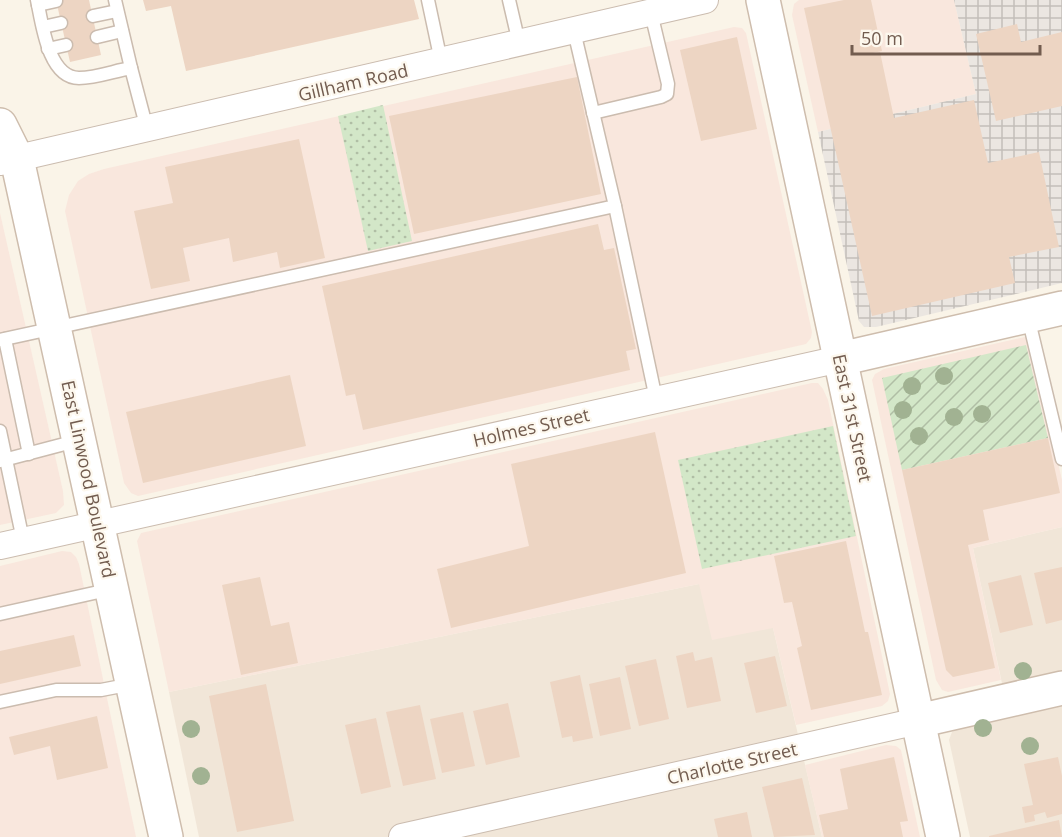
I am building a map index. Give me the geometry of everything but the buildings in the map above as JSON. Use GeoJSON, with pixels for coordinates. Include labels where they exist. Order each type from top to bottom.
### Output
{"type":"FeatureCollection","features":[{"type":"Feature","properties":{"kind":"main road","name":"East 31st Street"},"geometry":{"type":"LineString","coordinates":[[762,0],[943,837]]}},
{"type":"Feature","properties":{"kind":"main road","name":"East Linwood Boulevard"},"geometry":{"type":"LineString","coordinates":[[0,125],[55,327],[166,837]]}},
{"type":"Feature","properties":{"kind":"main road","name":"Holmes Street"},"geometry":{"type":"LineString","coordinates":[[840,359],[1062,308]]}},
{"type":"Feature","properties":{"kind":"main road","name":"Charlotte Street"},"geometry":{"type":"LineString","coordinates":[[918,721],[1062,688]]}},
{"type":"Feature","properties":{"kind":"street","name":"Gillham Road"},"geometry":{"type":"LineString","coordinates":[[9,160],[705,0]]}},
{"type":"Feature","properties":{"kind":"street","name":"Holmes Street"},"geometry":{"type":"LineString","coordinates":[[12,543],[840,359]]}},
{"type":"Feature","properties":{"kind":"street","name":"Charlotte Street"},"geometry":{"type":"LineString","coordinates":[[402,837],[491,827],[918,721]]}},
{"type":"Feature","properties":{"kind":"lane"},"geometry":{"type":"LineString","coordinates":[[428,0],[441,61]]}},
{"type":"Feature","properties":{"kind":"lane"},"geometry":{"type":"LineString","coordinates":[[509,0],[519,43]]}},
{"type":"Feature","properties":{"kind":"lane"},"geometry":{"type":"LineString","coordinates":[[56,1],[37,2],[48,49],[59,70],[77,78],[131,68]]}},
{"type":"Feature","properties":{"kind":"lane"},"geometry":{"type":"LineString","coordinates":[[93,16],[116,6],[147,129]]}},
{"type":"Feature","properties":{"kind":"lane"},"geometry":{"type":"LineString","coordinates":[[593,113],[667,94],[668,84],[651,13]]}},
{"type":"Feature","properties":{"kind":"lane"},"geometry":{"type":"LineString","coordinates":[[43,27],[61,23]]}},
{"type":"Feature","properties":{"kind":"lane"},"geometry":{"type":"LineString","coordinates":[[98,37],[122,31]]}},
{"type":"Feature","properties":{"kind":"lane"},"geometry":{"type":"LineString","coordinates":[[574,31],[615,206],[656,399]]}},
{"type":"Feature","properties":{"kind":"lane"},"geometry":{"type":"LineString","coordinates":[[48,49],[66,45]]}},
{"type":"Feature","properties":{"kind":"lane"},"geometry":{"type":"LineString","coordinates":[[29,454],[2,339],[615,206]]}},
{"type":"Feature","properties":{"kind":"lane"},"geometry":{"type":"LineString","coordinates":[[1028,316],[1062,459]]}},
{"type":"Feature","properties":{"kind":"lane"},"geometry":{"type":"LineString","coordinates":[[0,431],[12,543]]}},
{"type":"Feature","properties":{"kind":"lane"},"geometry":{"type":"LineString","coordinates":[[3,460],[80,440]]}},
{"type":"Feature","properties":{"kind":"lane"},"geometry":{"type":"LineString","coordinates":[[0,614],[113,589]]}},
{"type":"Feature","properties":{"kind":"lane"},"geometry":{"type":"LineString","coordinates":[[0,702],[56,690],[101,690],[133,684]]}},
{"type":"Feature","properties":{"kind":"shaded area"},"geometry":{"type":"Polygon","coordinates":[[[799,0],[954,0],[976,94],[818,132],[792,15],[794,4],[799,0]]]}},
{"type":"Feature","properties":{"kind":"shaded area"},"geometry":{"type":"Polygon","coordinates":[[[954,0],[1062,0],[1062,283],[876,327],[864,327],[859,321],[818,132],[976,94],[954,0]]]}},
{"type":"Feature","properties":{"kind":"shaded area"},"geometry":{"type":"Polygon","coordinates":[[[734,27],[742,28],[746,33],[812,332],[806,344],[138,496],[131,493],[124,483],[65,211],[69,195],[78,181],[104,169],[734,27]]]}},
{"type":"Feature","properties":{"kind":"shaded area"},"geometry":{"type":"Polygon","coordinates":[[[0,213],[63,491],[64,505],[56,513],[0,525],[0,213]]]}},
{"type":"Feature","properties":{"kind":"shaded area"},"geometry":{"type":"Polygon","coordinates":[[[1029,336],[1062,480],[1062,527],[973,548],[1001,680],[948,692],[942,690],[936,680],[872,380],[875,374],[884,369],[1029,336]]]}},
{"type":"Feature","properties":{"kind":"shaded area"},"geometry":{"type":"Polygon","coordinates":[[[818,383],[828,400],[890,694],[888,701],[882,706],[796,725],[773,628],[712,640],[699,584],[169,692],[137,541],[141,533],[818,383]]]}},
{"type":"Feature","properties":{"kind":"shaded area"},"geometry":{"type":"Polygon","coordinates":[[[1062,527],[1062,837],[970,837],[949,740],[952,732],[959,728],[1009,716],[973,548],[1062,527]]]}},
{"type":"Feature","properties":{"kind":"shaded area"},"geometry":{"type":"Polygon","coordinates":[[[62,551],[71,552],[79,564],[136,837],[0,837],[0,566],[62,551]]]}},
{"type":"Feature","properties":{"kind":"shaded area"},"geometry":{"type":"Polygon","coordinates":[[[699,584],[773,628],[822,837],[199,837],[169,692],[699,584]]]}},
{"type":"Feature","properties":{"kind":"shaded area"},"geometry":{"type":"Polygon","coordinates":[[[886,745],[896,746],[901,750],[920,837],[822,837],[805,765],[886,745]]]}},
{"type":"Feature","properties":{"kind":"green space"},"geometry":{"type":"Polygon","coordinates":[[[383,105],[412,241],[368,251],[338,116],[383,105]]]}},
{"type":"Feature","properties":{"kind":"green space"},"geometry":{"type":"Polygon","coordinates":[[[1026,345],[1048,438],[902,470],[882,378],[1026,345]]]}},
{"type":"Feature","properties":{"kind":"green space"},"geometry":{"type":"Polygon","coordinates":[[[833,426],[856,536],[702,569],[678,460],[833,426]]]}}]}
